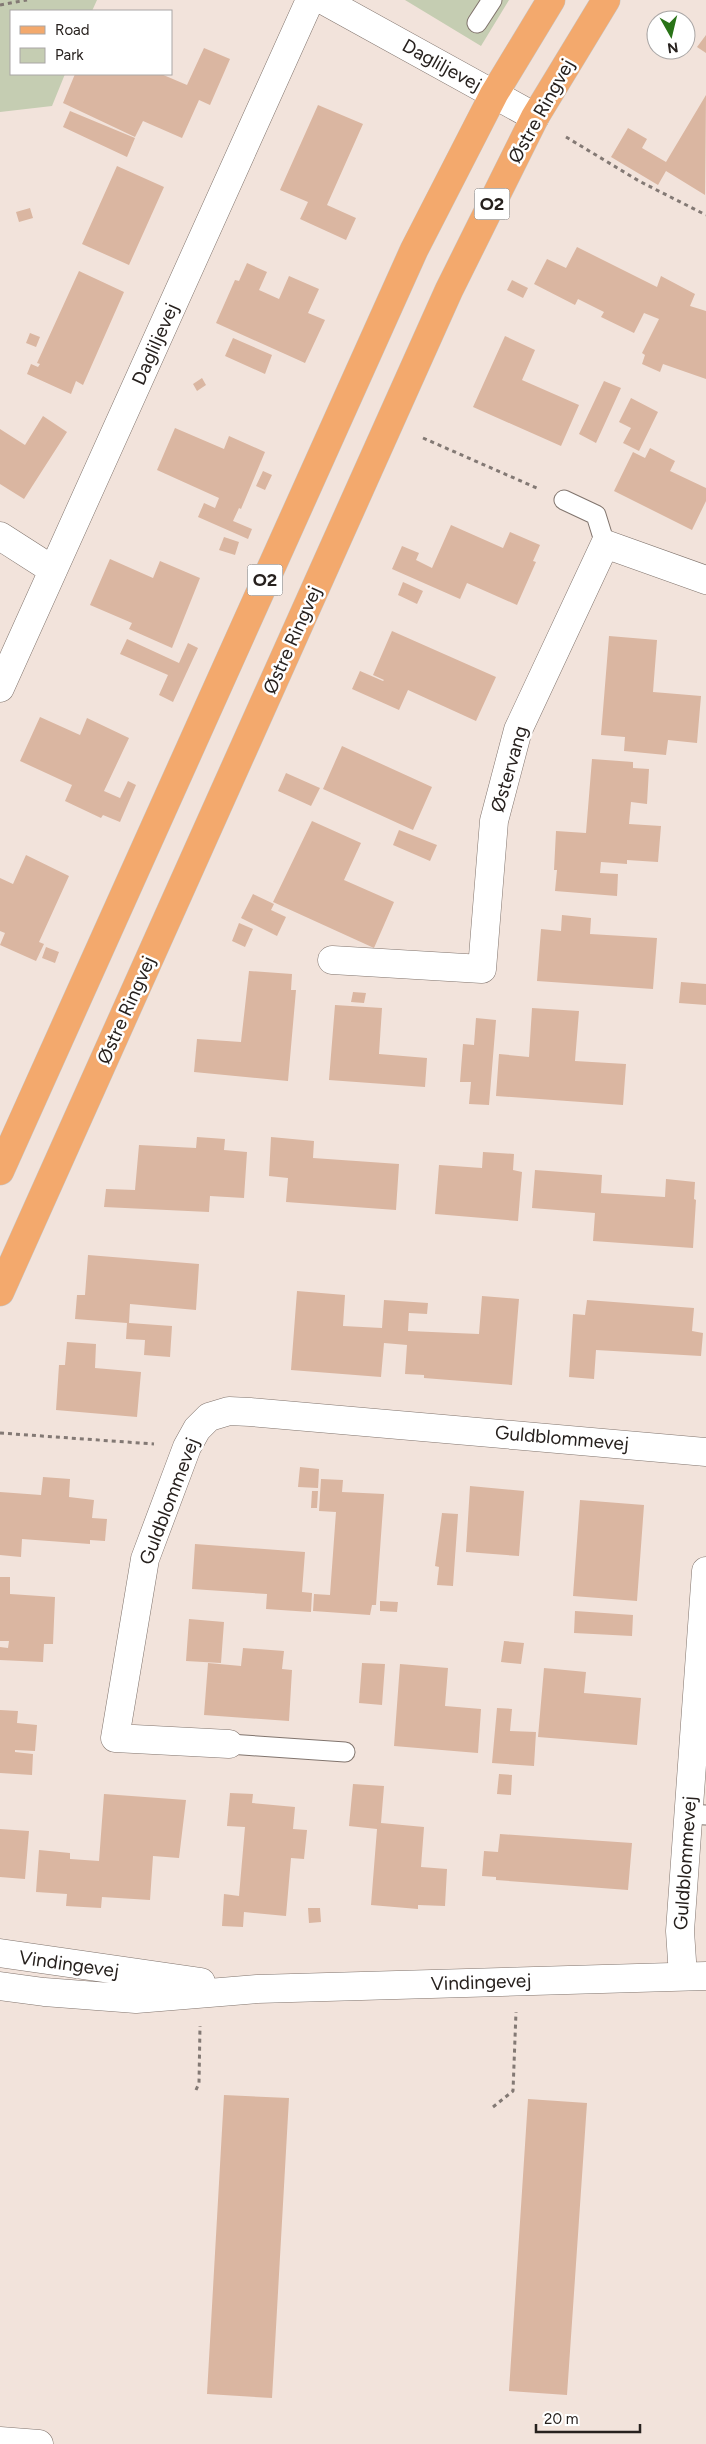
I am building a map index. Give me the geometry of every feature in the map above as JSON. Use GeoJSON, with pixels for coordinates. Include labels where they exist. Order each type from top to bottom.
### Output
{"type":"FeatureCollection","features":[{"type":"Feature","properties":{"kind":"main road","name":"O2"},"geometry":{"type":"LineString","coordinates":[[0,1171],[414,250],[494,94],[550,0]]}},
{"type":"Feature","properties":{"kind":"main road","name":"Østre Ringvej"},"geometry":{"type":"LineString","coordinates":[[0,1292],[445,300],[534,117],[606,0]]}},
{"type":"Feature","properties":{"kind":"street","name":"Dagliljevej"},"geometry":{"type":"LineString","coordinates":[[0,688],[310,0]]}},
{"type":"Feature","properties":{"kind":"street","name":"Dagliljevej"},"geometry":{"type":"LineString","coordinates":[[322,0],[534,117]]}},
{"type":"Feature","properties":{"kind":"street"},"geometry":{"type":"LineString","coordinates":[[0,536],[53,570]]}},
{"type":"Feature","properties":{"kind":"street"},"geometry":{"type":"LineString","coordinates":[[605,544],[706,580]]}},
{"type":"Feature","properties":{"kind":"street","name":"Østervang"},"geometry":{"type":"LineString","coordinates":[[332,960],[482,969],[494,821],[518,730],[605,544]]}},
{"type":"Feature","properties":{"kind":"street","name":"Guldblommevej"},"geometry":{"type":"LineString","coordinates":[[229,1744],[115,1738],[144,1559],[187,1447],[197,1429],[209,1417],[229,1411],[548,1436],[706,1452]]}},
{"type":"Feature","properties":{"kind":"street","name":"Guldblommevej"},"geometry":{"type":"LineString","coordinates":[[695,1976],[680,1931],[697,1815],[706,1572]]}},
{"type":"Feature","properties":{"kind":"street","name":"Vindingevej"},"geometry":{"type":"LineString","coordinates":[[0,1953],[138,1974],[257,1989]]}},
{"type":"Feature","properties":{"kind":"street","name":"Vindingevej"},"geometry":{"type":"LineString","coordinates":[[0,1986],[44,1992],[136,1999],[257,1989],[695,1976]]}},
{"type":"Feature","properties":{"kind":"street"},"geometry":{"type":"LineString","coordinates":[[0,2441],[39,2444]]}},
{"type":"Feature","properties":{"kind":"lane"},"geometry":{"type":"LineString","coordinates":[[477,23],[492,0]]}},
{"type":"Feature","properties":{"kind":"lane"},"geometry":{"type":"LineString","coordinates":[[564,500],[596,516],[605,544]]}},
{"type":"Feature","properties":{"kind":"lane","name":"Guldblommevej"},"geometry":{"type":"LineString","coordinates":[[229,1744],[345,1752]]}},
{"type":"Feature","properties":{"kind":"path"},"geometry":{"type":"LineString","coordinates":[[0,5],[27,0]]}},
{"type":"Feature","properties":{"kind":"path"},"geometry":{"type":"LineString","coordinates":[[566,137],[639,181],[706,215]]}},
{"type":"Feature","properties":{"kind":"path"},"geometry":{"type":"LineString","coordinates":[[422,438],[564,500]]}},
{"type":"Feature","properties":{"kind":"path"},"geometry":{"type":"LineString","coordinates":[[0,1433],[187,1447]]}},
{"type":"Feature","properties":{"kind":"path"},"geometry":{"type":"LineString","coordinates":[[493,2107],[513,2091],[517,1981]]}},
{"type":"Feature","properties":{"kind":"path"},"geometry":{"type":"LineString","coordinates":[[196,2090],[199,2083],[201,1994]]}},
{"type":"Feature","properties":{"kind":"green space"},"geometry":{"type":"Polygon","coordinates":[[[0,0],[97,0],[92,10],[10,10],[10,75],[65,75],[52,106],[0,112],[0,0]]]}},
{"type":"Feature","properties":{"kind":"green space"},"geometry":{"type":"Polygon","coordinates":[[[405,0],[509,0],[481,46],[405,0]]]}},
{"type":"Feature","properties":{"kind":"building"},"geometry":{"type":"Polygon","coordinates":[[[706,35],[706,53],[697,47],[706,35]]]}},
{"type":"Feature","properties":{"kind":"building"},"geometry":{"type":"Polygon","coordinates":[[[204,48],[230,59],[210,105],[199,100],[182,138],[143,121],[135,137],[63,103],[75,75],[163,75],[187,85],[204,48]]]}},
{"type":"Feature","properties":{"kind":"building"},"geometry":{"type":"Polygon","coordinates":[[[706,95],[705,195],[666,171],[658,185],[611,157],[628,128],[647,139],[642,148],[666,162],[706,95]]]}},
{"type":"Feature","properties":{"kind":"building"},"geometry":{"type":"Polygon","coordinates":[[[318,105],[363,124],[327,205],[356,218],[346,240],[300,219],[308,202],[280,190],[318,105]]]}},
{"type":"Feature","properties":{"kind":"building"},"geometry":{"type":"Polygon","coordinates":[[[70,111],[135,138],[127,157],[63,127],[70,111]]]}},
{"type":"Feature","properties":{"kind":"building"},"geometry":{"type":"Polygon","coordinates":[[[117,166],[164,187],[129,265],[82,244],[117,166]]]}},
{"type":"Feature","properties":{"kind":"building"},"geometry":{"type":"Polygon","coordinates":[[[30,208],[33,218],[19,222],[16,212],[30,208]]]}},
{"type":"Feature","properties":{"kind":"building"},"geometry":{"type":"Polygon","coordinates":[[[577,247],[657,287],[661,276],[695,294],[690,306],[706,311],[706,379],[663,364],[660,372],[642,364],[645,355],[642,353],[659,319],[644,313],[634,333],[601,317],[604,312],[578,299],[575,305],[534,284],[547,259],[566,268],[577,247]]]}},
{"type":"Feature","properties":{"kind":"building"},"geometry":{"type":"Polygon","coordinates":[[[247,263],[267,272],[259,290],[279,299],[289,276],[319,289],[308,313],[325,320],[305,363],[216,323],[235,280],[239,281],[247,263]]]}},
{"type":"Feature","properties":{"kind":"building"},"geometry":{"type":"Polygon","coordinates":[[[79,271],[124,292],[83,385],[76,381],[71,394],[27,374],[31,364],[38,367],[40,364],[37,363],[79,271]]]}},
{"type":"Feature","properties":{"kind":"building"},"geometry":{"type":"Polygon","coordinates":[[[512,280],[528,288],[523,298],[507,290],[512,280]]]}},
{"type":"Feature","properties":{"kind":"building"},"geometry":{"type":"Polygon","coordinates":[[[30,333],[40,337],[36,347],[26,343],[30,333]]]}},
{"type":"Feature","properties":{"kind":"building"},"geometry":{"type":"Polygon","coordinates":[[[505,336],[535,350],[522,380],[579,405],[561,446],[473,407],[505,336]]]}},
{"type":"Feature","properties":{"kind":"building"},"geometry":{"type":"Polygon","coordinates":[[[233,338],[272,355],[265,374],[225,356],[233,338]]]}},
{"type":"Feature","properties":{"kind":"building"},"geometry":{"type":"Polygon","coordinates":[[[202,378],[206,385],[197,391],[193,384],[202,378]]]}},
{"type":"Feature","properties":{"kind":"building"},"geometry":{"type":"Polygon","coordinates":[[[604,381],[621,388],[596,443],[579,434],[604,381]]]}},
{"type":"Feature","properties":{"kind":"building"},"geometry":{"type":"Polygon","coordinates":[[[631,398],[658,412],[639,451],[623,443],[631,428],[619,422],[631,398]]]}},
{"type":"Feature","properties":{"kind":"building"},"geometry":{"type":"Polygon","coordinates":[[[43,416],[67,432],[24,499],[0,484],[0,429],[25,445],[43,416]]]}},
{"type":"Feature","properties":{"kind":"building"},"geometry":{"type":"Polygon","coordinates":[[[175,428],[224,449],[229,436],[265,452],[241,509],[239,508],[233,521],[252,529],[248,539],[198,517],[204,503],[215,508],[219,498],[157,470],[175,428]]]}},
{"type":"Feature","properties":{"kind":"building"},"geometry":{"type":"Polygon","coordinates":[[[650,448],[675,461],[670,471],[706,488],[706,501],[692,530],[614,491],[633,452],[645,458],[650,448]]]}},
{"type":"Feature","properties":{"kind":"building"},"geometry":{"type":"Polygon","coordinates":[[[263,471],[272,475],[265,490],[256,486],[263,471]]]}},
{"type":"Feature","properties":{"kind":"building"},"geometry":{"type":"Polygon","coordinates":[[[451,525],[503,548],[510,532],[540,545],[533,561],[536,562],[517,605],[467,583],[460,599],[392,569],[402,546],[419,553],[416,560],[432,568],[451,525]]]}},
{"type":"Feature","properties":{"kind":"building"},"geometry":{"type":"Polygon","coordinates":[[[224,537],[239,542],[235,555],[219,550],[224,537]]]}},
{"type":"Feature","properties":{"kind":"building"},"geometry":{"type":"Polygon","coordinates":[[[110,559],[153,578],[160,561],[200,578],[172,648],[129,629],[132,623],[90,605],[110,559]]]}},
{"type":"Feature","properties":{"kind":"building"},"geometry":{"type":"Polygon","coordinates":[[[403,582],[423,591],[417,604],[398,595],[403,582]]]}},
{"type":"Feature","properties":{"kind":"building"},"geometry":{"type":"Polygon","coordinates":[[[392,631],[496,677],[476,721],[408,690],[399,710],[352,689],[360,671],[384,680],[373,675],[392,631]]]}},
{"type":"Feature","properties":{"kind":"building"},"geometry":{"type":"Polygon","coordinates":[[[609,636],[657,640],[653,692],[701,696],[697,743],[668,740],[666,755],[624,751],[625,737],[601,735],[609,636]]]}},
{"type":"Feature","properties":{"kind":"building"},"geometry":{"type":"Polygon","coordinates":[[[127,639],[179,663],[188,643],[198,648],[173,702],[159,695],[168,675],[120,654],[127,639]]]}},
{"type":"Feature","properties":{"kind":"building"},"geometry":{"type":"Polygon","coordinates":[[[40,717],[80,735],[87,718],[129,738],[104,791],[120,798],[128,781],[136,785],[120,822],[103,815],[101,818],[65,801],[72,785],[20,761],[40,717]]]}},
{"type":"Feature","properties":{"kind":"building"},"geometry":{"type":"Polygon","coordinates":[[[342,746],[432,787],[413,830],[323,789],[342,746]]]}},
{"type":"Feature","properties":{"kind":"building"},"geometry":{"type":"Polygon","coordinates":[[[592,759],[633,762],[633,768],[649,769],[647,804],[631,802],[629,824],[661,826],[658,862],[627,860],[627,864],[601,862],[600,873],[618,874],[617,896],[555,891],[557,870],[554,870],[556,831],[586,833],[592,759]]]}},
{"type":"Feature","properties":{"kind":"building"},"geometry":{"type":"Polygon","coordinates":[[[286,773],[320,788],[311,806],[278,791],[286,773]]]}},
{"type":"Feature","properties":{"kind":"building"},"geometry":{"type":"Polygon","coordinates":[[[312,821],[361,843],[344,880],[394,902],[374,948],[273,902],[312,821]]]}},
{"type":"Feature","properties":{"kind":"building"},"geometry":{"type":"Polygon","coordinates":[[[399,830],[437,845],[430,861],[393,845],[399,830]]]}},
{"type":"Feature","properties":{"kind":"building"},"geometry":{"type":"Polygon","coordinates":[[[26,855],[69,876],[39,942],[44,944],[36,961],[0,945],[5,933],[0,931],[0,878],[13,884],[26,855]]]}},
{"type":"Feature","properties":{"kind":"building"},"geometry":{"type":"Polygon","coordinates":[[[253,894],[274,904],[271,910],[286,917],[277,936],[241,918],[253,894]]]}},
{"type":"Feature","properties":{"kind":"building"},"geometry":{"type":"Polygon","coordinates":[[[562,915],[591,918],[590,934],[657,938],[653,989],[537,981],[541,929],[561,931],[562,915]]]}},
{"type":"Feature","properties":{"kind":"building"},"geometry":{"type":"Polygon","coordinates":[[[239,923],[253,929],[245,947],[232,941],[239,923]]]}},
{"type":"Feature","properties":{"kind":"building"},"geometry":{"type":"Polygon","coordinates":[[[46,947],[59,952],[55,963],[42,958],[46,947]]]}},
{"type":"Feature","properties":{"kind":"building"},"geometry":{"type":"Polygon","coordinates":[[[249,971],[292,974],[291,990],[296,990],[288,1081],[194,1072],[197,1039],[241,1042],[249,971]]]}},
{"type":"Feature","properties":{"kind":"building"},"geometry":{"type":"Polygon","coordinates":[[[681,982],[706,984],[706,1005],[679,1003],[681,982]]]}},
{"type":"Feature","properties":{"kind":"building"},"geometry":{"type":"Polygon","coordinates":[[[353,992],[366,993],[364,1003],[351,1002],[353,992]]]}},
{"type":"Feature","properties":{"kind":"building"},"geometry":{"type":"Polygon","coordinates":[[[335,1005],[382,1008],[379,1054],[427,1058],[425,1087],[329,1080],[335,1005]]]}},
{"type":"Feature","properties":{"kind":"building"},"geometry":{"type":"Polygon","coordinates":[[[532,1008],[579,1011],[575,1061],[626,1064],[623,1105],[496,1096],[499,1054],[529,1057],[532,1008]]]}},
{"type":"Feature","properties":{"kind":"building"},"geometry":{"type":"Polygon","coordinates":[[[476,1018],[496,1020],[489,1105],[469,1104],[471,1082],[460,1082],[463,1044],[474,1045],[476,1018]]]}},
{"type":"Feature","properties":{"kind":"building"},"geometry":{"type":"Polygon","coordinates":[[[197,1137],[225,1139],[224,1150],[247,1152],[244,1198],[210,1196],[209,1212],[104,1207],[106,1189],[135,1190],[139,1145],[196,1148],[197,1137]]]}},
{"type":"Feature","properties":{"kind":"building"},"geometry":{"type":"Polygon","coordinates":[[[271,1137],[314,1141],[313,1158],[399,1164],[396,1210],[286,1202],[288,1178],[269,1176],[271,1137]]]}},
{"type":"Feature","properties":{"kind":"building"},"geometry":{"type":"Polygon","coordinates":[[[483,1152],[514,1154],[513,1170],[522,1172],[518,1221],[435,1214],[439,1165],[482,1168],[483,1152]]]}},
{"type":"Feature","properties":{"kind":"building"},"geometry":{"type":"Polygon","coordinates":[[[535,1170],[602,1175],[601,1193],[665,1197],[666,1179],[695,1182],[694,1199],[696,1200],[693,1248],[593,1241],[595,1213],[532,1208],[535,1170]]]}},
{"type":"Feature","properties":{"kind":"building"},"geometry":{"type":"Polygon","coordinates":[[[88,1255],[199,1264],[196,1310],[130,1304],[129,1323],[172,1326],[170,1357],[144,1355],[145,1340],[126,1339],[127,1323],[75,1319],[77,1295],[85,1295],[88,1255]]]}},
{"type":"Feature","properties":{"kind":"building"},"geometry":{"type":"Polygon","coordinates":[[[297,1291],[345,1295],[343,1326],[382,1328],[384,1300],[428,1303],[427,1314],[409,1313],[408,1331],[479,1334],[482,1296],[519,1299],[512,1385],[424,1378],[424,1375],[405,1374],[407,1345],[384,1343],[381,1377],[291,1370],[297,1291]]]}},
{"type":"Feature","properties":{"kind":"building"},"geometry":{"type":"Polygon","coordinates":[[[587,1300],[694,1308],[692,1331],[703,1333],[701,1356],[596,1350],[594,1379],[569,1377],[573,1314],[585,1315],[587,1300]]]}},
{"type":"Feature","properties":{"kind":"building"},"geometry":{"type":"Polygon","coordinates":[[[67,1342],[96,1344],[95,1368],[141,1372],[137,1417],[56,1410],[59,1365],[65,1365],[67,1342]]]}},
{"type":"Feature","properties":{"kind":"building"},"geometry":{"type":"Polygon","coordinates":[[[300,1467],[319,1469],[318,1488],[298,1487],[300,1467]]]}},
{"type":"Feature","properties":{"kind":"building"},"geometry":{"type":"Polygon","coordinates":[[[43,1477],[70,1479],[69,1497],[94,1500],[92,1518],[107,1519],[105,1541],[90,1540],[90,1544],[22,1539],[21,1557],[0,1555],[0,1492],[41,1495],[43,1477]]]}},
{"type":"Feature","properties":{"kind":"building"},"geometry":{"type":"Polygon","coordinates":[[[321,1479],[343,1480],[342,1492],[384,1494],[376,1605],[372,1605],[370,1615],[313,1611],[314,1594],[330,1595],[336,1512],[319,1511],[321,1479]]]}},
{"type":"Feature","properties":{"kind":"building"},"geometry":{"type":"Polygon","coordinates":[[[470,1486],[524,1491],[519,1556],[466,1552],[470,1486]]]}},
{"type":"Feature","properties":{"kind":"building"},"geometry":{"type":"Polygon","coordinates":[[[312,1491],[318,1491],[317,1508],[311,1508],[312,1491]]]}},
{"type":"Feature","properties":{"kind":"building"},"geometry":{"type":"Polygon","coordinates":[[[580,1500],[644,1505],[637,1601],[573,1596],[580,1500]]]}},
{"type":"Feature","properties":{"kind":"building"},"geometry":{"type":"Polygon","coordinates":[[[442,1513],[458,1514],[453,1586],[437,1585],[439,1567],[435,1566],[442,1513]]]}},
{"type":"Feature","properties":{"kind":"building"},"geometry":{"type":"Polygon","coordinates":[[[195,1544],[305,1552],[302,1592],[312,1593],[311,1612],[266,1609],[267,1594],[192,1589],[195,1544]]]}},
{"type":"Feature","properties":{"kind":"building"},"geometry":{"type":"Polygon","coordinates":[[[0,1577],[10,1577],[10,1594],[55,1597],[53,1644],[44,1644],[43,1662],[0,1660],[0,1647],[8,1648],[9,1641],[0,1641],[0,1577]]]}},
{"type":"Feature","properties":{"kind":"building"},"geometry":{"type":"Polygon","coordinates":[[[380,1601],[398,1602],[397,1612],[380,1611],[380,1601]]]}},
{"type":"Feature","properties":{"kind":"building"},"geometry":{"type":"Polygon","coordinates":[[[575,1611],[633,1615],[632,1636],[574,1633],[575,1611]]]}},
{"type":"Feature","properties":{"kind":"building"},"geometry":{"type":"Polygon","coordinates":[[[189,1619],[224,1622],[221,1663],[186,1661],[189,1619]]]}},
{"type":"Feature","properties":{"kind":"building"},"geometry":{"type":"Polygon","coordinates":[[[504,1641],[524,1643],[521,1664],[501,1662],[504,1641]]]}},
{"type":"Feature","properties":{"kind":"building"},"geometry":{"type":"Polygon","coordinates":[[[243,1648],[284,1651],[282,1669],[292,1670],[289,1721],[204,1715],[208,1663],[241,1666],[243,1648]]]}},
{"type":"Feature","properties":{"kind":"building"},"geometry":{"type":"Polygon","coordinates":[[[362,1663],[385,1664],[382,1705],[359,1703],[362,1663]]]}},
{"type":"Feature","properties":{"kind":"building"},"geometry":{"type":"Polygon","coordinates":[[[400,1664],[448,1668],[445,1706],[481,1709],[478,1753],[394,1746],[400,1664]]]}},
{"type":"Feature","properties":{"kind":"building"},"geometry":{"type":"Polygon","coordinates":[[[544,1668],[586,1672],[584,1693],[641,1698],[637,1745],[538,1737],[544,1668]]]}},
{"type":"Feature","properties":{"kind":"building"},"geometry":{"type":"Polygon","coordinates":[[[497,1708],[512,1709],[510,1731],[536,1732],[534,1766],[492,1763],[497,1708]]]}},
{"type":"Feature","properties":{"kind":"building"},"geometry":{"type":"Polygon","coordinates":[[[0,1710],[18,1711],[17,1723],[37,1725],[35,1751],[15,1750],[15,1752],[33,1754],[32,1775],[0,1773],[0,1710]]]}},
{"type":"Feature","properties":{"kind":"building"},"geometry":{"type":"Polygon","coordinates":[[[499,1774],[512,1775],[511,1795],[497,1794],[499,1774]]]}},
{"type":"Feature","properties":{"kind":"building"},"geometry":{"type":"Polygon","coordinates":[[[353,1784],[384,1786],[381,1823],[424,1827],[421,1867],[447,1869],[445,1906],[418,1905],[418,1909],[371,1905],[377,1829],[349,1826],[353,1784]]]}},
{"type":"Feature","properties":{"kind":"building"},"geometry":{"type":"Polygon","coordinates":[[[230,1793],[253,1794],[252,1803],[295,1807],[293,1829],[307,1830],[304,1859],[291,1858],[286,1916],[244,1912],[243,1927],[222,1926],[224,1894],[239,1896],[245,1827],[227,1826],[230,1793]]]}},
{"type":"Feature","properties":{"kind":"building"},"geometry":{"type":"Polygon","coordinates":[[[104,1794],[186,1800],[179,1858],[153,1856],[150,1900],[102,1897],[101,1908],[66,1906],[67,1894],[36,1892],[39,1850],[70,1853],[70,1859],[99,1861],[104,1794]]]}},
{"type":"Feature","properties":{"kind":"building"},"geometry":{"type":"Polygon","coordinates":[[[0,1829],[29,1831],[25,1879],[0,1877],[0,1829]]]}},
{"type":"Feature","properties":{"kind":"building"},"geometry":{"type":"Polygon","coordinates":[[[500,1834],[632,1843],[628,1890],[496,1880],[496,1877],[482,1876],[484,1851],[498,1852],[500,1834]]]}},
{"type":"Feature","properties":{"kind":"building"},"geometry":{"type":"Polygon","coordinates":[[[308,1908],[320,1908],[321,1922],[309,1923],[308,1908]]]}},
{"type":"Feature","properties":{"kind":"building"},"geometry":{"type":"Polygon","coordinates":[[[224,2095],[289,2098],[272,2398],[207,2394],[224,2095]]]}},
{"type":"Feature","properties":{"kind":"building"},"geometry":{"type":"Polygon","coordinates":[[[528,2099],[587,2103],[567,2395],[509,2391],[528,2099]]]}}]}
